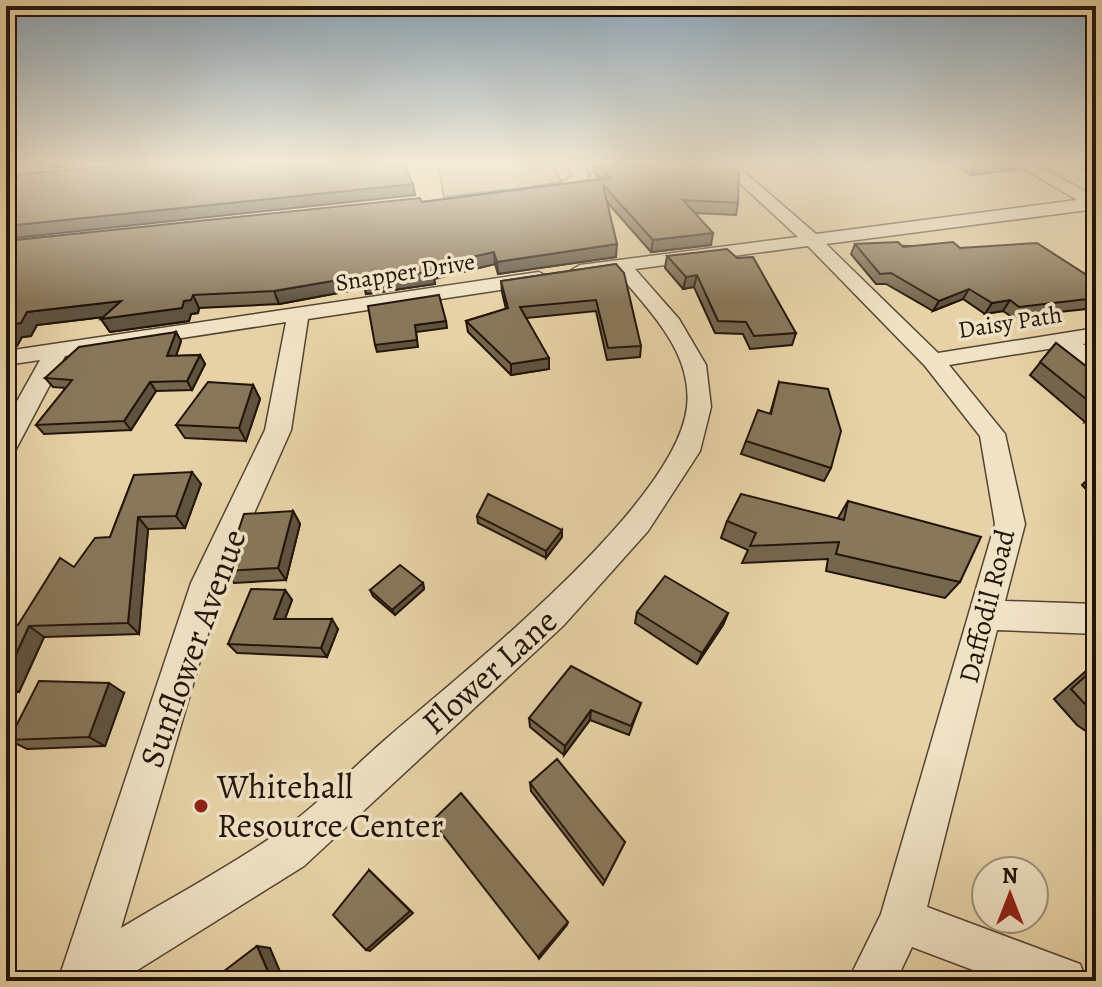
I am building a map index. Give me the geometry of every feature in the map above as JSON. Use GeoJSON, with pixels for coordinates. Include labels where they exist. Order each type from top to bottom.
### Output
{"type":"FeatureCollection","features":[{"type":"Feature","properties":{"kind":"street","name":"Daffodil Road"},"geometry":{"type":"LineString","coordinates":[[779,211],[933,361],[992,434],[1010,524],[901,920],[872,981]]}},
{"type":"Feature","properties":{"kind":"street","name":"Snapper Drive"},"geometry":{"type":"LineString","coordinates":[[6,358],[621,265],[1033,211]]}},
{"type":"Feature","properties":{"kind":"street","name":"Flower Lane"},"geometry":{"type":"LineString","coordinates":[[83,979],[289,851],[551,616],[638,523],[687,451],[699,407],[695,365],[671,324],[621,265]]}},
{"type":"Feature","properties":{"kind":"street","name":"Sunflower Avenue"},"geometry":{"type":"LineString","coordinates":[[83,979],[207,583],[278,430],[298,315]]}},
{"type":"Feature","properties":{"kind":"street","name":"Daisy Path"},"geometry":{"type":"LineString","coordinates":[[933,361],[1096,335]]}},
{"type":"Feature","properties":{"kind":"street"},"geometry":{"type":"LineString","coordinates":[[1064,340],[1096,364]]}},
{"type":"Feature","properties":{"kind":"street"},"geometry":{"type":"LineString","coordinates":[[6,444],[57,350]]}},
{"type":"Feature","properties":{"kind":"street"},"geometry":{"type":"LineString","coordinates":[[985,615],[1096,619]]}},
{"type":"Feature","properties":{"kind":"street"},"geometry":{"type":"LineString","coordinates":[[901,920],[1063,981]]}},
{"type":"Feature","properties":{"kind":"building"},"geometry":{"type":"Polygon","coordinates":[[[6,211],[151,211],[6,226],[6,211]]]}},
{"type":"Feature","properties":{"kind":"building"},"geometry":{"type":"Polygon","coordinates":[[[294,211],[609,211],[617,244],[497,262],[494,252],[432,266],[433,271],[363,281],[362,276],[274,291],[193,295],[191,300],[184,301],[182,308],[101,319],[121,301],[27,312],[21,323],[11,324],[6,333],[6,241],[294,211]]]}},
{"type":"Feature","properties":{"kind":"building"},"geometry":{"type":"Polygon","coordinates":[[[627,211],[693,211],[713,233],[653,240],[627,211]]]}},
{"type":"Feature","properties":{"kind":"building"},"geometry":{"type":"Polygon","coordinates":[[[898,242],[903,247],[953,242],[960,248],[1037,243],[1096,281],[1096,298],[1019,307],[1010,300],[992,303],[969,289],[939,301],[891,273],[880,274],[855,244],[898,242]]]}},
{"type":"Feature","properties":{"kind":"building"},"geometry":{"type":"Polygon","coordinates":[[[727,249],[737,258],[753,257],[796,333],[754,336],[746,322],[718,321],[697,275],[686,277],[667,256],[727,249]]]}},
{"type":"Feature","properties":{"kind":"building"},"geometry":{"type":"Polygon","coordinates":[[[616,264],[624,273],[641,346],[608,348],[596,300],[520,307],[549,358],[511,364],[466,321],[508,308],[501,281],[616,264]]]}},
{"type":"Feature","properties":{"kind":"building"},"geometry":{"type":"Polygon","coordinates":[[[439,295],[446,321],[415,325],[417,340],[375,345],[368,306],[439,295]]]}},
{"type":"Feature","properties":{"kind":"building"},"geometry":{"type":"Polygon","coordinates":[[[176,332],[167,356],[200,355],[187,381],[150,382],[124,421],[36,425],[72,380],[45,378],[79,347],[176,332]]]}},
{"type":"Feature","properties":{"kind":"building"},"geometry":{"type":"Polygon","coordinates":[[[1056,343],[1096,374],[1096,407],[1040,362],[1056,343]]]}},
{"type":"Feature","properties":{"kind":"building"},"geometry":{"type":"Polygon","coordinates":[[[208,382],[253,385],[239,428],[176,425],[208,382]]]}},
{"type":"Feature","properties":{"kind":"building"},"geometry":{"type":"Polygon","coordinates":[[[779,382],[828,389],[841,431],[831,468],[746,441],[758,410],[771,414],[779,382]]]}},
{"type":"Feature","properties":{"kind":"building"},"geometry":{"type":"Polygon","coordinates":[[[192,472],[176,516],[138,517],[128,623],[29,626],[6,676],[6,623],[18,625],[60,558],[74,567],[95,538],[110,537],[134,475],[192,472]]]}},
{"type":"Feature","properties":{"kind":"building"},"geometry":{"type":"Polygon","coordinates":[[[488,494],[562,530],[546,551],[477,516],[488,494]]]}},
{"type":"Feature","properties":{"kind":"building"},"geometry":{"type":"Polygon","coordinates":[[[741,494],[844,520],[848,501],[981,537],[960,582],[836,554],[839,542],[750,546],[756,533],[727,521],[741,494]]]}},
{"type":"Feature","properties":{"kind":"building"},"geometry":{"type":"Polygon","coordinates":[[[293,511],[278,568],[225,571],[244,514],[293,511]]]}},
{"type":"Feature","properties":{"kind":"building"},"geometry":{"type":"Polygon","coordinates":[[[400,565],[423,583],[392,610],[370,590],[400,565]]]}},
{"type":"Feature","properties":{"kind":"building"},"geometry":{"type":"Polygon","coordinates":[[[665,576],[728,613],[702,653],[637,612],[665,576]]]}},
{"type":"Feature","properties":{"kind":"building"},"geometry":{"type":"Polygon","coordinates":[[[251,589],[285,590],[274,619],[332,619],[321,648],[228,644],[251,589]]]}},
{"type":"Feature","properties":{"kind":"building"},"geometry":{"type":"Polygon","coordinates":[[[571,666],[641,703],[631,726],[591,710],[565,746],[529,718],[571,666]]]}},
{"type":"Feature","properties":{"kind":"building"},"geometry":{"type":"Polygon","coordinates":[[[1096,667],[1096,716],[1071,689],[1096,667]]]}},
{"type":"Feature","properties":{"kind":"building"},"geometry":{"type":"Polygon","coordinates":[[[39,681],[109,683],[89,737],[9,740],[39,681]]]}},
{"type":"Feature","properties":{"kind":"building"},"geometry":{"type":"Polygon","coordinates":[[[557,759],[625,842],[605,881],[530,783],[557,759]]]}},
{"type":"Feature","properties":{"kind":"building"},"geometry":{"type":"Polygon","coordinates":[[[461,793],[568,922],[538,957],[432,821],[461,793]]]}},
{"type":"Feature","properties":{"kind":"building"},"geometry":{"type":"Polygon","coordinates":[[[369,870],[410,911],[366,950],[333,915],[369,870]]]}},
{"type":"Feature","properties":{"kind":"building"},"geometry":{"type":"Polygon","coordinates":[[[257,946],[272,981],[211,981],[257,946]]]}},
{"type":"Feature","properties":{"kind":"place","name":"Whitehall Resource Center"},"geometry":{"type":"Point","coordinates":[201,806]}}]}
